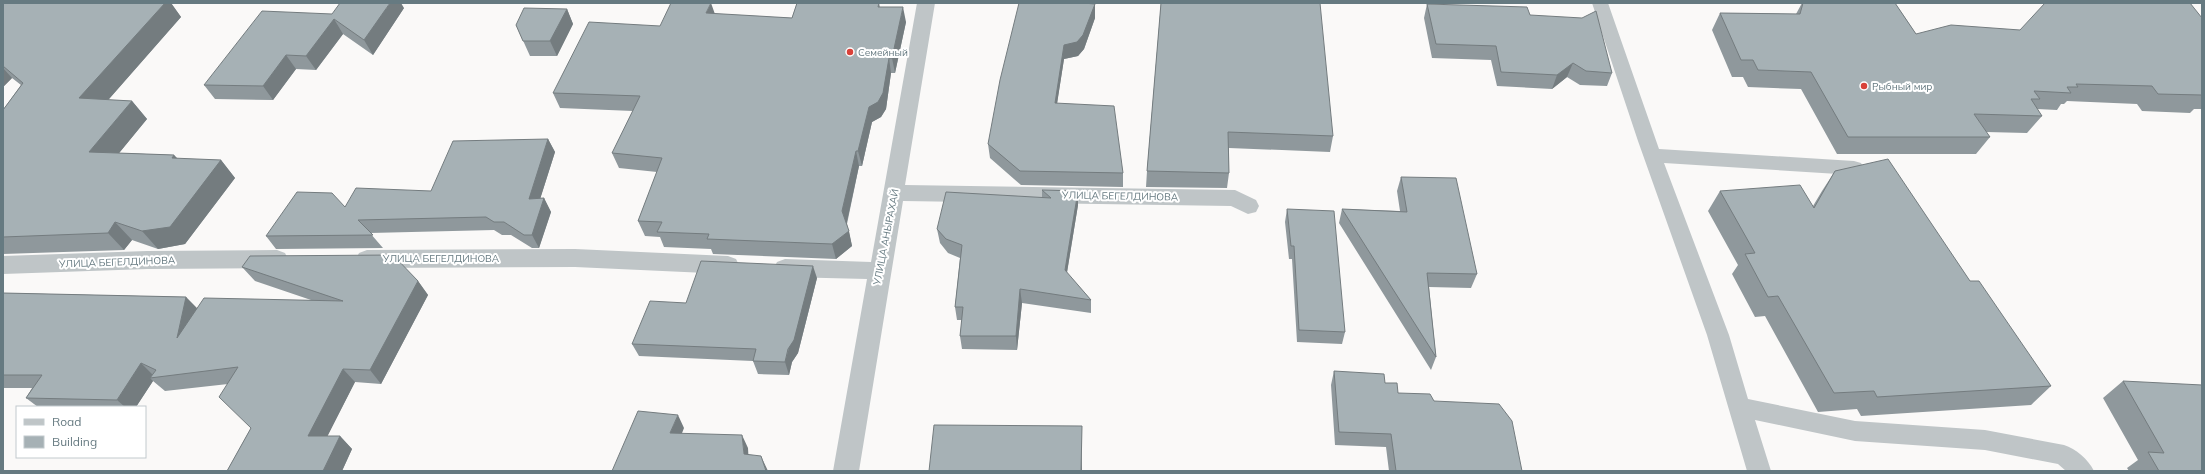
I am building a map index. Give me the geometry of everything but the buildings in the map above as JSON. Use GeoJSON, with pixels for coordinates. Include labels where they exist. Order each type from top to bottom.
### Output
{"type":"FeatureCollection","features":[{"type":"Feature","properties":{"kind":"street","name":"УЛИЦА АНЫРАХАЙ"},"geometry":{"type":"LineString","coordinates":[[846,471],[880,271],[895,193],[926,3]]}},
{"type":"Feature","properties":{"kind":"street","name":"УЛИЦА БЕГЕЛДИНОВА"},"geometry":{"type":"LineString","coordinates":[[895,193],[1235,198],[1248,206]]}},
{"type":"Feature","properties":{"kind":"street","name":"УЛИЦА БЕГЕЛДИНОВА"},"geometry":{"type":"LineString","coordinates":[[350,259],[575,258],[745,266]]}},
{"type":"Feature","properties":{"kind":"street","name":"УЛИЦА БЕГЕЛДИНОВА"},"geometry":{"type":"LineString","coordinates":[[3,265],[147,260],[295,259]]}},
{"type":"Feature","properties":{"kind":"street"},"geometry":{"type":"LineString","coordinates":[[768,267],[880,271]]}},
{"type":"Feature","properties":{"kind":"lane"},"geometry":{"type":"LineString","coordinates":[[1600,3],[1652,155],[1718,335],[1759,471]]}},
{"type":"Feature","properties":{"kind":"lane"},"geometry":{"type":"LineString","coordinates":[[1652,155],[1854,168]]}},
{"type":"Feature","properties":{"kind":"lane"},"geometry":{"type":"LineString","coordinates":[[1740,407],[1854,431],[1985,440],[2064,454],[2082,471]]}},
{"type":"Feature","properties":{"kind":"place","name":"Семейный"},"geometry":{"type":"Point","coordinates":[850,52]}},
{"type":"Feature","properties":{"kind":"place","name":"Рыбный мир"},"geometry":{"type":"Point","coordinates":[1864,86]}}]}
